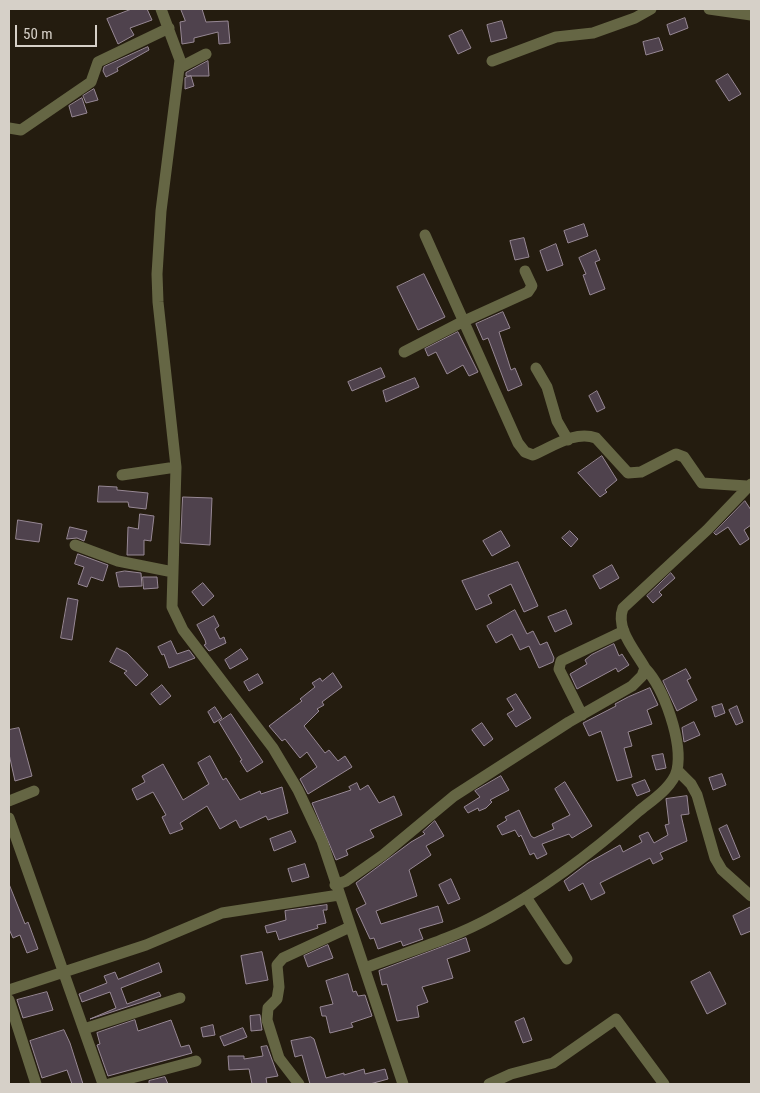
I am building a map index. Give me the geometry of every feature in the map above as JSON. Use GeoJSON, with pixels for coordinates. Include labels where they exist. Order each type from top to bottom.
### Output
{"type":"FeatureCollection","features":[{"type":"Feature","properties":{"kind":"street"},"geometry":{"type":"LineString","coordinates":[[161,9],[177,49],[179,68],[161,211],[158,274],[158,302],[171,406],[176,467],[172,607],[176,619],[287,769],[322,841],[403,1084]]}},
{"type":"Feature","properties":{"kind":"street"},"geometry":{"type":"LineString","coordinates":[[492,61],[556,37],[593,33],[634,18],[651,9]]}},
{"type":"Feature","properties":{"kind":"street"},"geometry":{"type":"LineString","coordinates":[[709,9],[751,15]]}},
{"type":"Feature","properties":{"kind":"street"},"geometry":{"type":"LineString","coordinates":[[9,128],[20,130],[91,82],[98,62],[169,28]]}},
{"type":"Feature","properties":{"kind":"street"},"geometry":{"type":"LineString","coordinates":[[179,68],[206,54]]}},
{"type":"Feature","properties":{"kind":"street"},"geometry":{"type":"LineString","coordinates":[[425,235],[462,322],[520,448],[533,455],[584,435],[596,438],[628,473],[641,472],[676,454],[684,457],[702,484],[749,485]]}},
{"type":"Feature","properties":{"kind":"street"},"geometry":{"type":"LineString","coordinates":[[404,352],[530,290],[532,286],[525,271]]}},
{"type":"Feature","properties":{"kind":"street"},"geometry":{"type":"LineString","coordinates":[[536,368],[547,387],[557,421],[568,440]]}},
{"type":"Feature","properties":{"kind":"street"},"geometry":{"type":"LineString","coordinates":[[122,475],[176,467]]}},
{"type":"Feature","properties":{"kind":"street"},"geometry":{"type":"LineString","coordinates":[[365,968],[468,928],[526,897],[608,838],[662,790],[677,770],[676,740],[669,708],[655,679],[645,668],[624,631],[620,616],[624,608],[707,530],[749,485]]}},
{"type":"Feature","properties":{"kind":"street"},"geometry":{"type":"LineString","coordinates":[[75,545],[118,561],[173,572]]}},
{"type":"Feature","properties":{"kind":"street"},"geometry":{"type":"LineString","coordinates":[[582,715],[559,669],[561,661],[624,631]]}},
{"type":"Feature","properties":{"kind":"street"},"geometry":{"type":"LineString","coordinates":[[9,990],[146,945],[222,913],[337,890],[346,881],[383,855],[454,796],[582,715],[632,686],[642,676],[645,668]]}},
{"type":"Feature","properties":{"kind":"street"},"geometry":{"type":"LineString","coordinates":[[677,770],[691,784],[697,795],[715,858],[722,870],[751,896]]}},
{"type":"Feature","properties":{"kind":"street"},"geometry":{"type":"LineString","coordinates":[[9,801],[34,790]]}},
{"type":"Feature","properties":{"kind":"street"},"geometry":{"type":"LineString","coordinates":[[9,818],[103,1084]]}},
{"type":"Feature","properties":{"kind":"street"},"geometry":{"type":"LineString","coordinates":[[526,897],[567,959]]}},
{"type":"Feature","properties":{"kind":"street"},"geometry":{"type":"LineString","coordinates":[[299,1084],[279,1058],[267,1020],[268,1008],[277,999],[279,987],[277,965],[283,958],[350,927]]}},
{"type":"Feature","properties":{"kind":"street"},"geometry":{"type":"LineString","coordinates":[[84,1029],[180,998]]}},
{"type":"Feature","properties":{"kind":"street"},"geometry":{"type":"LineString","coordinates":[[9,1000],[36,1084]]}},
{"type":"Feature","properties":{"kind":"street"},"geometry":{"type":"LineString","coordinates":[[489,1084],[511,1074],[553,1063],[616,1019],[664,1084]]}},
{"type":"Feature","properties":{"kind":"street"},"geometry":{"type":"LineString","coordinates":[[109,1084],[196,1061]]}},
{"type":"Feature","properties":{"kind":"building"},"geometry":{"type":"Polygon","coordinates":[[[132,9],[147,9],[152,20],[130,28],[134,35],[118,44],[107,19],[132,9]]]}},
{"type":"Feature","properties":{"kind":"building"},"geometry":{"type":"Polygon","coordinates":[[[181,9],[202,9],[206,22],[228,21],[230,43],[219,44],[218,32],[194,38],[194,42],[182,44],[180,22],[185,21],[181,9]]]}},
{"type":"Feature","properties":{"kind":"building"},"geometry":{"type":"Polygon","coordinates":[[[685,18],[688,28],[670,35],[667,25],[685,18]]]}},
{"type":"Feature","properties":{"kind":"building"},"geometry":{"type":"Polygon","coordinates":[[[502,21],[507,38],[491,42],[487,25],[502,21]]]}},
{"type":"Feature","properties":{"kind":"building"},"geometry":{"type":"Polygon","coordinates":[[[462,30],[471,48],[458,54],[449,36],[462,30]]]}},
{"type":"Feature","properties":{"kind":"building"},"geometry":{"type":"Polygon","coordinates":[[[659,38],[663,50],[646,55],[643,42],[659,38]]]}},
{"type":"Feature","properties":{"kind":"building"},"geometry":{"type":"Polygon","coordinates":[[[148,47],[149,50],[117,68],[118,71],[106,77],[103,71],[104,67],[148,47]]]}},
{"type":"Feature","properties":{"kind":"building"},"geometry":{"type":"Polygon","coordinates":[[[208,61],[209,76],[186,76],[186,73],[208,61]]]}},
{"type":"Feature","properties":{"kind":"building"},"geometry":{"type":"Polygon","coordinates":[[[728,74],[741,94],[729,101],[716,81],[728,74]]]}},
{"type":"Feature","properties":{"kind":"building"},"geometry":{"type":"Polygon","coordinates":[[[191,76],[194,86],[185,89],[185,78],[191,76]]]}},
{"type":"Feature","properties":{"kind":"building"},"geometry":{"type":"Polygon","coordinates":[[[94,89],[98,100],[86,103],[83,96],[94,89]]]}},
{"type":"Feature","properties":{"kind":"building"},"geometry":{"type":"Polygon","coordinates":[[[82,98],[87,113],[72,117],[69,106],[82,98]]]}},
{"type":"Feature","properties":{"kind":"building"},"geometry":{"type":"Polygon","coordinates":[[[584,224],[588,236],[568,243],[564,231],[584,224]]]}},
{"type":"Feature","properties":{"kind":"building"},"geometry":{"type":"Polygon","coordinates":[[[524,238],[529,257],[515,260],[510,241],[524,238]]]}},
{"type":"Feature","properties":{"kind":"building"},"geometry":{"type":"Polygon","coordinates":[[[556,244],[563,265],[547,271],[540,251],[556,244]]]}},
{"type":"Feature","properties":{"kind":"building"},"geometry":{"type":"Polygon","coordinates":[[[596,250],[600,260],[595,262],[605,289],[590,295],[583,275],[586,274],[579,258],[596,250]]]}},
{"type":"Feature","properties":{"kind":"building"},"geometry":{"type":"Polygon","coordinates":[[[424,274],[445,317],[418,330],[397,287],[424,274]]]}},
{"type":"Feature","properties":{"kind":"building"},"geometry":{"type":"Polygon","coordinates":[[[503,312],[510,328],[499,332],[511,370],[515,368],[522,385],[508,391],[488,338],[483,340],[476,324],[503,312]]]}},
{"type":"Feature","properties":{"kind":"building"},"geometry":{"type":"Polygon","coordinates":[[[458,332],[478,372],[469,376],[463,365],[447,374],[436,352],[428,356],[425,349],[458,332]]]}},
{"type":"Feature","properties":{"kind":"building"},"geometry":{"type":"Polygon","coordinates":[[[381,368],[385,377],[352,391],[348,382],[381,368]]]}},
{"type":"Feature","properties":{"kind":"building"},"geometry":{"type":"Polygon","coordinates":[[[415,378],[419,387],[386,402],[383,391],[415,378]]]}},
{"type":"Feature","properties":{"kind":"building"},"geometry":{"type":"Polygon","coordinates":[[[597,391],[605,408],[597,412],[589,396],[597,391]]]}},
{"type":"Feature","properties":{"kind":"building"},"geometry":{"type":"Polygon","coordinates":[[[602,456],[617,480],[600,497],[578,473],[602,456]]]}},
{"type":"Feature","properties":{"kind":"building"},"geometry":{"type":"Polygon","coordinates":[[[99,486],[117,487],[117,490],[148,493],[146,509],[129,507],[128,502],[98,502],[99,486]]]}},
{"type":"Feature","properties":{"kind":"building"},"geometry":{"type":"Polygon","coordinates":[[[183,497],[212,498],[210,545],[181,543],[183,497]]]}},
{"type":"Feature","properties":{"kind":"building"},"geometry":{"type":"Polygon","coordinates":[[[745,501],[751,510],[751,525],[744,530],[749,539],[740,545],[728,527],[716,535],[714,533],[745,501]]]}},
{"type":"Feature","properties":{"kind":"building"},"geometry":{"type":"Polygon","coordinates":[[[140,514],[154,516],[151,541],[144,540],[144,555],[127,555],[128,527],[138,529],[140,514]]]}},
{"type":"Feature","properties":{"kind":"building"},"geometry":{"type":"Polygon","coordinates":[[[18,520],[42,524],[39,542],[16,539],[18,520]]]}},
{"type":"Feature","properties":{"kind":"building"},"geometry":{"type":"Polygon","coordinates":[[[70,527],[87,531],[84,541],[77,538],[67,539],[70,527]]]}},
{"type":"Feature","properties":{"kind":"building"},"geometry":{"type":"Polygon","coordinates":[[[501,531],[510,546],[492,556],[483,541],[501,531]]]}},
{"type":"Feature","properties":{"kind":"building"},"geometry":{"type":"Polygon","coordinates":[[[570,531],[578,539],[571,547],[562,538],[570,531]]]}},
{"type":"Feature","properties":{"kind":"building"},"geometry":{"type":"Polygon","coordinates":[[[78,554],[108,565],[103,581],[91,577],[87,587],[78,584],[84,567],[75,564],[78,554]]]}},
{"type":"Feature","properties":{"kind":"building"},"geometry":{"type":"Polygon","coordinates":[[[518,562],[538,606],[524,612],[511,584],[488,595],[492,603],[476,610],[462,581],[518,562]]]}},
{"type":"Feature","properties":{"kind":"building"},"geometry":{"type":"Polygon","coordinates":[[[612,565],[619,578],[600,589],[593,576],[612,565]]]}},
{"type":"Feature","properties":{"kind":"building"},"geometry":{"type":"Polygon","coordinates":[[[125,571],[141,573],[142,586],[119,587],[116,573],[125,571]]]}},
{"type":"Feature","properties":{"kind":"building"},"geometry":{"type":"Polygon","coordinates":[[[671,573],[675,578],[659,592],[662,595],[653,603],[647,596],[671,573]]]}},
{"type":"Feature","properties":{"kind":"building"},"geometry":{"type":"Polygon","coordinates":[[[143,577],[157,577],[158,588],[144,589],[143,577]]]}},
{"type":"Feature","properties":{"kind":"building"},"geometry":{"type":"Polygon","coordinates":[[[203,583],[214,596],[203,606],[192,592],[203,583]]]}},
{"type":"Feature","properties":{"kind":"building"},"geometry":{"type":"Polygon","coordinates":[[[68,598],[78,600],[72,640],[61,638],[68,598]]]}},
{"type":"Feature","properties":{"kind":"building"},"geometry":{"type":"Polygon","coordinates":[[[515,610],[527,634],[533,631],[540,645],[547,642],[554,658],[553,662],[539,668],[529,646],[520,650],[512,634],[496,643],[487,626],[515,610]]]}},
{"type":"Feature","properties":{"kind":"building"},"geometry":{"type":"Polygon","coordinates":[[[566,610],[572,624],[555,632],[548,617],[566,610]]]}},
{"type":"Feature","properties":{"kind":"building"},"geometry":{"type":"Polygon","coordinates":[[[214,616],[219,626],[215,629],[220,639],[224,637],[226,643],[209,651],[204,645],[206,644],[205,640],[197,625],[214,616]]]}},
{"type":"Feature","properties":{"kind":"building"},"geometry":{"type":"Polygon","coordinates":[[[171,641],[177,654],[189,650],[195,658],[169,668],[164,654],[162,655],[158,647],[171,641]]]}},
{"type":"Feature","properties":{"kind":"building"},"geometry":{"type":"Polygon","coordinates":[[[614,644],[619,656],[622,654],[629,665],[618,672],[616,668],[577,689],[570,674],[587,664],[585,660],[591,655],[614,644]]]}},
{"type":"Feature","properties":{"kind":"building"},"geometry":{"type":"Polygon","coordinates":[[[117,648],[127,653],[148,675],[136,686],[124,673],[127,671],[110,662],[117,648]]]}},
{"type":"Feature","properties":{"kind":"building"},"geometry":{"type":"Polygon","coordinates":[[[241,649],[248,659],[230,669],[225,660],[241,649]]]}},
{"type":"Feature","properties":{"kind":"building"},"geometry":{"type":"Polygon","coordinates":[[[686,669],[691,678],[687,680],[697,700],[677,711],[663,681],[686,669]]]}},
{"type":"Feature","properties":{"kind":"building"},"geometry":{"type":"Polygon","coordinates":[[[333,673],[342,687],[322,702],[324,705],[317,709],[319,711],[304,726],[325,753],[329,750],[338,761],[345,756],[352,767],[308,794],[300,779],[317,767],[307,752],[300,758],[285,739],[282,741],[269,726],[302,701],[300,699],[315,687],[312,683],[320,678],[322,681],[333,673]]]}},
{"type":"Feature","properties":{"kind":"building"},"geometry":{"type":"Polygon","coordinates":[[[258,674],[263,683],[249,691],[244,682],[258,674]]]}},
{"type":"Feature","properties":{"kind":"building"},"geometry":{"type":"Polygon","coordinates":[[[162,685],[171,696],[160,705],[151,694],[162,685]]]}},
{"type":"Feature","properties":{"kind":"building"},"geometry":{"type":"Polygon","coordinates":[[[650,688],[658,705],[647,710],[652,724],[628,732],[632,746],[624,748],[632,777],[617,781],[601,731],[589,736],[583,723],[616,706],[615,704],[628,697],[650,688]]]}},
{"type":"Feature","properties":{"kind":"building"},"geometry":{"type":"Polygon","coordinates":[[[516,694],[531,718],[516,727],[507,714],[514,710],[507,699],[516,694]]]}},
{"type":"Feature","properties":{"kind":"building"},"geometry":{"type":"Polygon","coordinates":[[[722,704],[725,713],[715,717],[712,707],[722,704]]]}},
{"type":"Feature","properties":{"kind":"building"},"geometry":{"type":"Polygon","coordinates":[[[737,706],[743,722],[736,725],[729,710],[737,706]]]}},
{"type":"Feature","properties":{"kind":"building"},"geometry":{"type":"Polygon","coordinates":[[[215,707],[222,718],[214,723],[208,712],[215,707]]]}},
{"type":"Feature","properties":{"kind":"building"},"geometry":{"type":"Polygon","coordinates":[[[231,714],[263,762],[247,772],[240,761],[242,760],[219,722],[231,714]]]}},
{"type":"Feature","properties":{"kind":"building"},"geometry":{"type":"Polygon","coordinates":[[[694,722],[700,735],[684,742],[682,728],[694,722]]]}},
{"type":"Feature","properties":{"kind":"building"},"geometry":{"type":"Polygon","coordinates":[[[482,723],[493,739],[484,746],[472,730],[482,723]]]}},
{"type":"Feature","properties":{"kind":"building"},"geometry":{"type":"Polygon","coordinates":[[[19,728],[32,776],[15,781],[9,754],[9,730],[19,728]]]}},
{"type":"Feature","properties":{"kind":"building"},"geometry":{"type":"Polygon","coordinates":[[[663,754],[666,768],[656,770],[652,756],[663,754]]]}},
{"type":"Feature","properties":{"kind":"building"},"geometry":{"type":"Polygon","coordinates":[[[210,756],[223,780],[226,778],[240,800],[260,791],[261,794],[282,787],[288,813],[268,820],[266,816],[240,828],[236,820],[220,829],[207,806],[180,823],[183,829],[170,834],[162,817],[166,815],[153,792],[137,800],[132,789],[145,782],[142,776],[163,764],[183,800],[209,784],[198,763],[210,756]]]}},
{"type":"Feature","properties":{"kind":"building"},"geometry":{"type":"Polygon","coordinates":[[[722,774],[726,785],[713,790],[709,778],[722,774]]]}},
{"type":"Feature","properties":{"kind":"building"},"geometry":{"type":"Polygon","coordinates":[[[501,776],[509,790],[490,800],[492,802],[486,808],[479,811],[478,808],[468,813],[464,807],[480,797],[475,791],[501,776]]]}},
{"type":"Feature","properties":{"kind":"building"},"geometry":{"type":"Polygon","coordinates":[[[645,780],[650,791],[637,796],[632,785],[645,780]]]}},
{"type":"Feature","properties":{"kind":"building"},"geometry":{"type":"Polygon","coordinates":[[[565,782],[592,826],[572,838],[569,834],[542,844],[547,854],[537,859],[534,853],[530,855],[521,835],[519,837],[515,830],[502,835],[497,826],[507,820],[505,817],[519,810],[531,836],[534,838],[554,829],[552,824],[570,815],[555,789],[565,782]]]}},
{"type":"Feature","properties":{"kind":"building"},"geometry":{"type":"Polygon","coordinates":[[[357,783],[360,790],[368,785],[379,803],[394,796],[402,815],[370,830],[374,837],[346,850],[348,855],[336,860],[312,803],[351,790],[349,787],[357,783]]]}},
{"type":"Feature","properties":{"kind":"building"},"geometry":{"type":"Polygon","coordinates":[[[687,796],[689,814],[681,815],[687,841],[660,853],[663,859],[653,864],[650,858],[600,883],[605,893],[591,900],[583,883],[569,891],[564,881],[588,863],[620,845],[623,852],[642,842],[639,836],[648,832],[654,843],[668,835],[665,825],[669,824],[666,799],[687,796]]]}},
{"type":"Feature","properties":{"kind":"building"},"geometry":{"type":"Polygon","coordinates":[[[435,821],[444,836],[426,846],[431,855],[409,870],[417,896],[376,911],[381,924],[438,906],[443,922],[419,929],[423,939],[403,946],[401,941],[378,949],[374,938],[370,939],[356,909],[366,904],[356,883],[411,842],[425,834],[423,832],[435,821]]]}},
{"type":"Feature","properties":{"kind":"building"},"geometry":{"type":"Polygon","coordinates":[[[727,825],[740,857],[733,860],[719,829],[727,825]]]}},
{"type":"Feature","properties":{"kind":"building"},"geometry":{"type":"Polygon","coordinates":[[[291,831],[296,842],[274,851],[270,839],[291,831]]]}},
{"type":"Feature","properties":{"kind":"building"},"geometry":{"type":"Polygon","coordinates":[[[305,864],[309,877],[292,882],[288,869],[305,864]]]}},
{"type":"Feature","properties":{"kind":"building"},"geometry":{"type":"Polygon","coordinates":[[[451,879],[460,899],[448,904],[439,885],[451,879]]]}},
{"type":"Feature","properties":{"kind":"building"},"geometry":{"type":"Polygon","coordinates":[[[9,884],[25,924],[28,922],[38,949],[27,953],[20,935],[13,938],[9,929],[9,884]]]}},
{"type":"Feature","properties":{"kind":"building"},"geometry":{"type":"Polygon","coordinates":[[[327,905],[327,910],[323,910],[326,923],[317,925],[318,928],[279,940],[276,931],[267,933],[265,926],[286,920],[285,911],[327,905]]]}},
{"type":"Feature","properties":{"kind":"building"},"geometry":{"type":"Polygon","coordinates":[[[751,907],[751,931],[741,935],[733,916],[751,907]]]}},
{"type":"Feature","properties":{"kind":"building"},"geometry":{"type":"Polygon","coordinates":[[[466,938],[470,951],[447,959],[453,978],[422,987],[428,1002],[417,1006],[419,1017],[397,1021],[387,984],[382,985],[379,971],[466,938]]]}},
{"type":"Feature","properties":{"kind":"building"},"geometry":{"type":"Polygon","coordinates":[[[328,945],[333,958],[308,967],[304,956],[328,945]]]}},
{"type":"Feature","properties":{"kind":"building"},"geometry":{"type":"Polygon","coordinates":[[[262,952],[268,980],[246,984],[241,956],[262,952]]]}},
{"type":"Feature","properties":{"kind":"building"},"geometry":{"type":"Polygon","coordinates":[[[159,963],[162,972],[121,988],[127,1004],[159,992],[161,996],[90,1019],[116,1008],[110,992],[82,1002],[79,994],[107,983],[104,976],[115,972],[118,979],[159,963]]]}},
{"type":"Feature","properties":{"kind":"building"},"geometry":{"type":"Polygon","coordinates":[[[710,972],[726,1004],[707,1014],[691,982],[710,972]]]}},
{"type":"Feature","properties":{"kind":"building"},"geometry":{"type":"Polygon","coordinates":[[[348,974],[353,992],[356,991],[358,996],[365,995],[372,1016],[351,1023],[353,1027],[330,1033],[326,1016],[322,1016],[320,1007],[333,1004],[326,981],[348,974]]]}},
{"type":"Feature","properties":{"kind":"building"},"geometry":{"type":"Polygon","coordinates":[[[47,992],[53,1010],[23,1018],[17,1000],[47,992]]]}},
{"type":"Feature","properties":{"kind":"building"},"geometry":{"type":"Polygon","coordinates":[[[260,1015],[262,1030],[251,1031],[250,1016],[260,1015]]]}},
{"type":"Feature","properties":{"kind":"building"},"geometry":{"type":"Polygon","coordinates":[[[524,1018],[532,1040],[523,1043],[515,1022],[524,1018]]]}},
{"type":"Feature","properties":{"kind":"building"},"geometry":{"type":"Polygon","coordinates":[[[135,1020],[138,1031],[171,1020],[181,1047],[189,1045],[192,1053],[108,1076],[97,1045],[100,1044],[97,1033],[135,1020]]]}},
{"type":"Feature","properties":{"kind":"building"},"geometry":{"type":"Polygon","coordinates":[[[213,1025],[215,1035],[203,1037],[201,1028],[213,1025]]]}},
{"type":"Feature","properties":{"kind":"building"},"geometry":{"type":"Polygon","coordinates":[[[243,1028],[247,1037],[224,1046],[220,1037],[243,1028]]]}},
{"type":"Feature","properties":{"kind":"building"},"geometry":{"type":"Polygon","coordinates":[[[64,1030],[83,1084],[72,1084],[67,1070],[42,1078],[30,1041],[64,1030]]]}},
{"type":"Feature","properties":{"kind":"building"},"geometry":{"type":"Polygon","coordinates":[[[311,1037],[314,1039],[326,1078],[364,1069],[365,1074],[385,1069],[388,1079],[370,1084],[310,1084],[302,1055],[295,1057],[291,1041],[311,1037]]]}},
{"type":"Feature","properties":{"kind":"building"},"geometry":{"type":"Polygon","coordinates":[[[267,1046],[278,1076],[266,1078],[267,1084],[252,1084],[249,1069],[229,1070],[228,1056],[244,1056],[244,1059],[263,1056],[261,1047],[267,1046]]]}},
{"type":"Feature","properties":{"kind":"building"},"geometry":{"type":"Polygon","coordinates":[[[165,1077],[168,1084],[149,1084],[149,1081],[165,1077]]]}}]}
